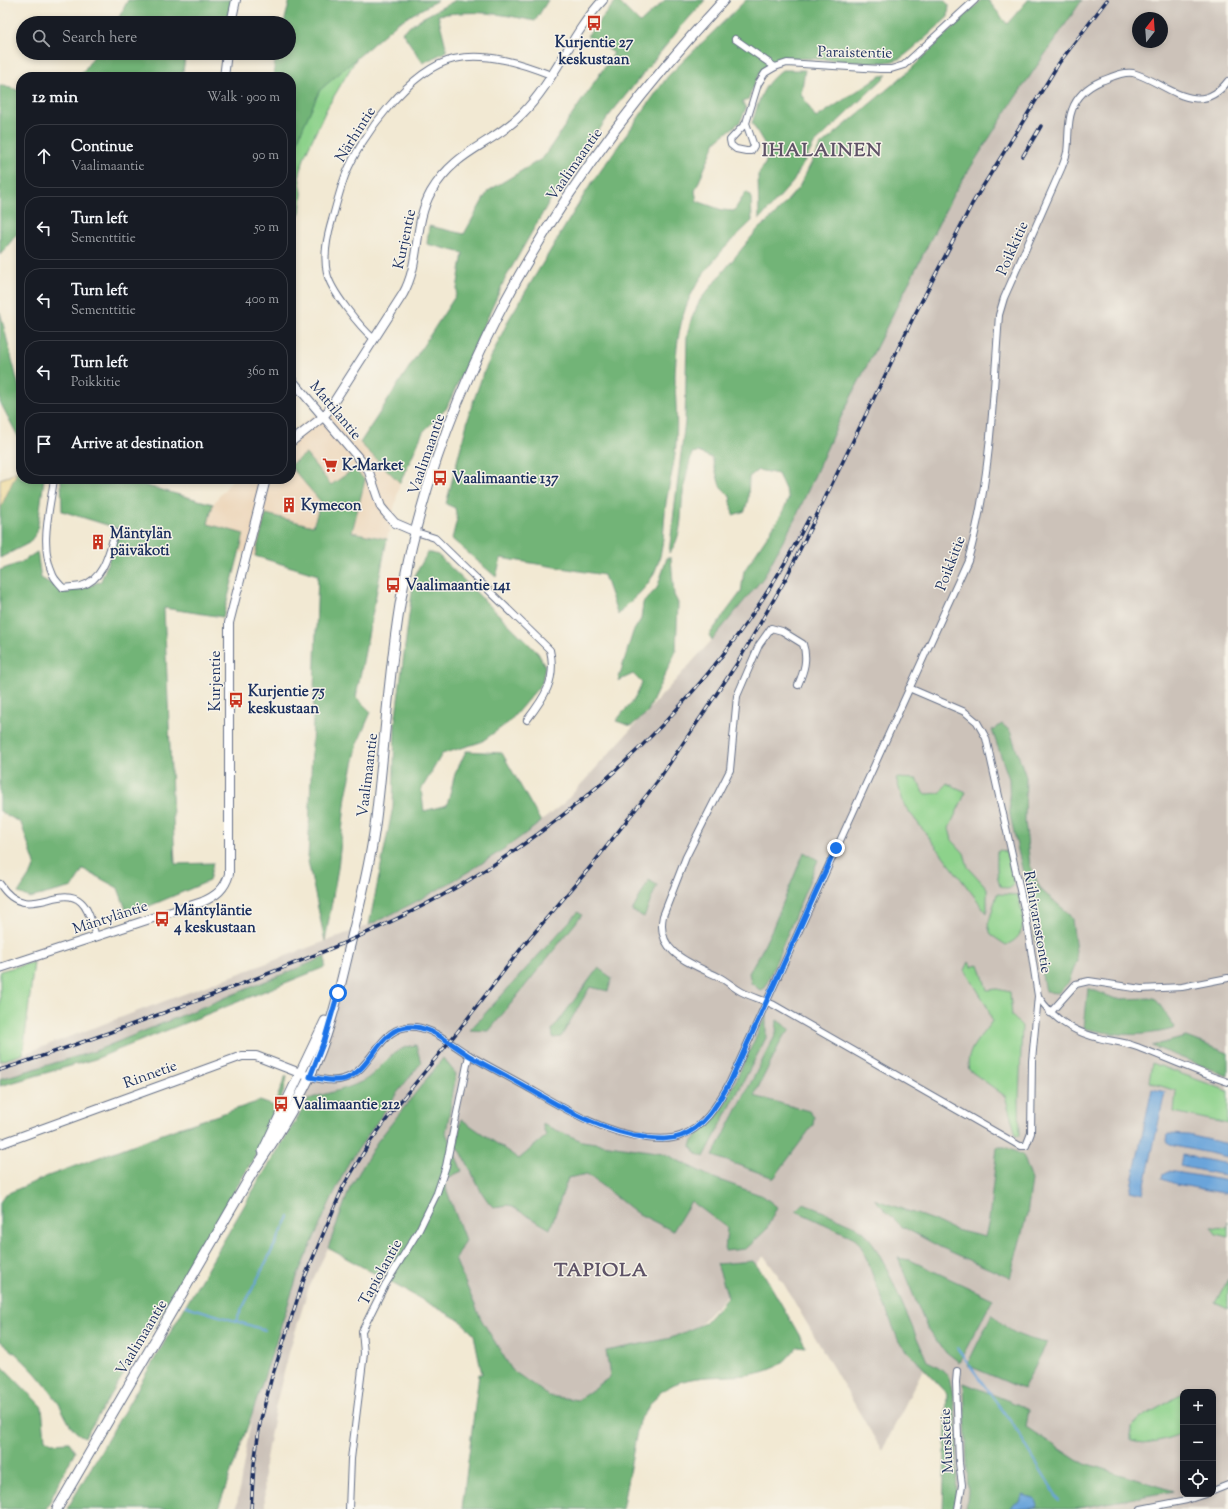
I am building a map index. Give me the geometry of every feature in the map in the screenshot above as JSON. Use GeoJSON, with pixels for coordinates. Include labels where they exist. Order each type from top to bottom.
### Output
{"type":"FeatureCollection","features":[{"type":"Feature","properties":{"kind":"main road","name":"Vaalimaantie"},"geometry":{"type":"LineString","coordinates":[[57,1509],[249,1178],[305,1076],[338,993],[366,876],[374,830],[402,594],[416,532],[432,478],[458,402],[479,352],[514,283],[568,195],[634,105],[664,68],[724,0]]}},
{"type":"Feature","properties":{"kind":"street"},"geometry":{"type":"LineString","coordinates":[[233,16],[236,0]]}},
{"type":"Feature","properties":{"kind":"street","name":"Kurjentie"},"geometry":{"type":"LineString","coordinates":[[296,438],[323,417],[408,285],[416,257],[418,226],[430,193],[444,173],[458,158],[506,129],[522,115],[532,103],[586,21],[603,0]]}},
{"type":"Feature","properties":{"kind":"street","name":"Paraistentie"},"geometry":{"type":"LineString","coordinates":[[775,67],[787,63],[880,69],[891,69],[904,65],[975,0]]}},
{"type":"Feature","properties":{"kind":"street"},"geometry":{"type":"LineString","coordinates":[[735,39],[775,67],[765,73],[758,84],[746,123],[732,136],[730,140],[731,145],[746,152],[751,151],[754,146],[746,123]]}},
{"type":"Feature","properties":{"kind":"street","name":"Närhintie"},"geometry":{"type":"LineString","coordinates":[[374,339],[353,316],[331,286],[325,262],[328,234],[345,175],[368,132],[405,90],[423,75],[439,65],[453,59],[483,58],[508,60],[528,65],[551,75]]}},
{"type":"Feature","properties":{"kind":"street"},"geometry":{"type":"LineString","coordinates":[[225,72],[226,60]]}},
{"type":"Feature","properties":{"kind":"street","name":"Poikkitie"},"geometry":{"type":"LineString","coordinates":[[469,1055],[565,1110],[595,1125],[639,1136],[662,1140],[680,1136],[699,1126],[716,1107],[730,1082],[767,1002],[968,560],[976,533],[990,442],[999,315],[1004,298],[1067,153],[1071,111],[1080,96],[1089,86],[1121,74],[1132,73],[1146,78],[1172,92],[1189,97],[1214,94],[1228,81]]}},
{"type":"Feature","properties":{"kind":"street","name":"Mattilantie"},"geometry":{"type":"LineString","coordinates":[[296,385],[368,469],[381,507],[395,523],[416,532]]}},
{"type":"Feature","properties":{"kind":"street"},"geometry":{"type":"LineString","coordinates":[[53,484],[46,545],[48,562],[54,576],[63,588],[82,586],[96,576],[105,566],[115,532]]}},
{"type":"Feature","properties":{"kind":"street","name":"Kurjentie"},"geometry":{"type":"LineString","coordinates":[[225,886],[229,874],[229,623],[265,484]]}},
{"type":"Feature","properties":{"kind":"street"},"geometry":{"type":"LineString","coordinates":[[416,532],[435,538],[550,650],[553,664],[550,682],[545,695],[527,720]]}},
{"type":"Feature","properties":{"kind":"street"},"geometry":{"type":"LineString","coordinates":[[798,685],[804,671],[807,654],[803,644],[782,632],[771,628],[759,645],[737,696],[730,770],[686,857],[661,926],[663,938],[677,956],[721,978],[743,992],[767,1002],[1016,1144],[1026,1146],[1031,1133],[1032,1061],[1038,996]]}},
{"type":"Feature","properties":{"kind":"street","name":"Riihivarastontie"},"geometry":{"type":"LineString","coordinates":[[909,688],[965,712],[977,722],[986,738],[1026,917],[1038,996],[1050,1012],[1055,1018],[1074,1029],[1097,1038],[1132,1045],[1228,1082]]}},
{"type":"Feature","properties":{"kind":"street"},"geometry":{"type":"LineString","coordinates":[[0,884],[8,894],[31,903],[65,895],[74,897],[82,903],[87,911],[96,936]]}},
{"type":"Feature","properties":{"kind":"street","name":"Mäntyläntie"},"geometry":{"type":"LineString","coordinates":[[0,968],[202,902],[214,897],[225,886]]}},
{"type":"Feature","properties":{"kind":"street"},"geometry":{"type":"LineString","coordinates":[[1050,1012],[1076,984],[1089,981],[1141,989],[1182,987],[1228,978]]}},
{"type":"Feature","properties":{"kind":"street"},"geometry":{"type":"LineString","coordinates":[[305,1076],[330,1081],[352,1076],[385,1038],[394,1031],[404,1028],[415,1027],[427,1030],[469,1055]]}},
{"type":"Feature","properties":{"kind":"street","name":"Tapiolantie"},"geometry":{"type":"LineString","coordinates":[[349,1509],[351,1459],[364,1353],[362,1331],[385,1285],[419,1230],[437,1193],[446,1166],[469,1055]]}},
{"type":"Feature","properties":{"kind":"street","name":"Rinnetie"},"geometry":{"type":"LineString","coordinates":[[0,1144],[242,1056],[256,1056],[305,1076]]}},
{"type":"Feature","properties":{"kind":"street","name":"Mursketie"},"geometry":{"type":"LineString","coordinates":[[957,1371],[956,1382],[959,1463],[962,1485],[958,1509]]}},
{"type":"Feature","properties":{"kind":"street"},"geometry":{"type":"LineString","coordinates":[[1216,1490],[1228,1485]]}},
{"type":"Feature","properties":{"kind":"street"},"geometry":{"type":"LineString","coordinates":[[1141,1509],[1196,1497]]}},
{"type":"Feature","properties":{"kind":"shaded area"},"geometry":{"type":"Polygon","coordinates":[[[1082,0],[1228,0],[1228,1509],[943,1509],[947,1393],[923,1369],[882,1451],[782,1281],[764,1256],[614,1416],[535,1410],[487,1336],[328,1248],[308,1290],[290,1349],[276,1404],[264,1469],[265,1509],[236,1509],[252,1414],[298,1274],[348,1164],[397,1093],[421,1063],[388,1057],[369,1077],[359,1083],[309,1099],[305,1105],[294,1099],[310,1066],[330,1016],[347,948],[95,1051],[0,1079],[0,1061],[23,1054],[369,925],[401,910],[519,839],[565,802],[712,640],[763,578],[796,517],[839,421],[953,196],[1011,104],[1082,0]]]}},
{"type":"Feature","properties":{"kind":"shaded area"},"geometry":{"type":"Polygon","coordinates":[[[328,406],[360,443],[400,483],[387,539],[352,532],[365,481],[354,469],[331,485],[306,454],[296,461],[296,428],[328,406]]]}},
{"type":"Feature","properties":{"kind":"shaded area"},"geometry":{"type":"Polygon","coordinates":[[[296,473],[321,502],[312,526],[266,514],[255,556],[240,552],[244,534],[208,524],[213,504],[229,484],[296,484],[296,473]]]}},
{"type":"Feature","properties":{"kind":"green space"},"geometry":{"type":"Polygon","coordinates":[[[128,0],[232,0],[228,16],[120,16],[128,0]]]}},
{"type":"Feature","properties":{"kind":"green space"},"geometry":{"type":"Polygon","coordinates":[[[290,0],[438,0],[397,23],[320,90],[296,146],[296,72],[274,72],[275,60],[296,60],[296,16],[286,16],[290,0]]]}},
{"type":"Feature","properties":{"kind":"green space"},"geometry":{"type":"Polygon","coordinates":[[[456,0],[548,0],[535,21],[487,13],[438,15],[447,51],[423,63],[402,32],[420,19],[456,0]]]}},
{"type":"Feature","properties":{"kind":"green space"},"geometry":{"type":"Polygon","coordinates":[[[617,0],[640,23],[665,0],[705,0],[681,27],[608,117],[549,202],[505,279],[446,409],[423,432],[400,483],[360,443],[456,295],[463,253],[427,244],[429,226],[464,234],[488,191],[543,158],[614,53],[587,36],[617,0]]]}},
{"type":"Feature","properties":{"kind":"green space"},"geometry":{"type":"Polygon","coordinates":[[[746,0],[944,0],[949,5],[948,17],[899,59],[867,63],[807,58],[773,62],[762,70],[756,80],[748,100],[742,102],[746,108],[740,122],[716,141],[695,191],[697,201],[722,210],[734,211],[746,192],[751,196],[752,221],[723,249],[705,272],[691,295],[683,315],[675,367],[677,426],[676,443],[666,503],[661,554],[655,571],[643,590],[618,615],[604,575],[501,558],[496,577],[452,539],[457,519],[455,508],[446,504],[471,408],[483,374],[509,319],[587,190],[668,76],[746,0]]]}},
{"type":"Feature","properties":{"kind":"green space"},"geometry":{"type":"Polygon","coordinates":[[[981,0],[988,0],[1007,24],[1028,0],[1082,0],[1011,104],[953,195],[839,421],[796,517],[763,578],[712,640],[709,635],[741,592],[744,571],[781,515],[789,498],[778,474],[758,470],[749,477],[748,499],[745,511],[733,515],[730,496],[720,486],[712,458],[698,452],[692,453],[683,491],[681,522],[678,536],[669,553],[685,421],[687,336],[691,320],[700,300],[758,229],[774,216],[799,187],[820,146],[910,70],[981,0]]]}},
{"type":"Feature","properties":{"kind":"green space"},"geometry":{"type":"Polygon","coordinates":[[[356,59],[327,108],[305,155],[299,177],[302,193],[300,212],[296,221],[296,101],[356,59]]]}},
{"type":"Feature","properties":{"kind":"green space"},"geometry":{"type":"Polygon","coordinates":[[[91,60],[185,60],[183,72],[83,72],[91,60]]]}},
{"type":"Feature","properties":{"kind":"green space"},"geometry":{"type":"Polygon","coordinates":[[[782,70],[805,70],[801,94],[816,118],[880,76],[887,75],[814,144],[793,182],[759,220],[758,175],[766,162],[766,151],[764,143],[752,123],[759,100],[765,87],[782,70]]]}},
{"type":"Feature","properties":{"kind":"green space"},"geometry":{"type":"Polygon","coordinates":[[[0,85],[16,90],[16,235],[0,255],[0,85]]]}},
{"type":"Feature","properties":{"kind":"green space"},"geometry":{"type":"Polygon","coordinates":[[[0,312],[16,375],[16,432],[0,402],[0,312]]]}},
{"type":"Feature","properties":{"kind":"green space"},"geometry":{"type":"Polygon","coordinates":[[[306,454],[331,485],[354,469],[365,480],[352,532],[387,539],[356,697],[371,712],[358,742],[346,796],[338,868],[325,941],[308,861],[318,575],[255,556],[266,514],[313,526],[321,502],[296,473],[296,461],[306,454]]]}},
{"type":"Feature","properties":{"kind":"green space"},"geometry":{"type":"Polygon","coordinates":[[[16,473],[16,484],[43,484],[37,532],[29,543],[0,558],[0,509],[16,473]]]}},
{"type":"Feature","properties":{"kind":"green space"},"geometry":{"type":"Polygon","coordinates":[[[61,484],[139,484],[213,504],[208,524],[244,534],[223,617],[164,608],[175,864],[213,863],[209,881],[128,915],[118,888],[83,869],[73,887],[30,898],[18,893],[33,870],[35,864],[21,823],[0,811],[0,570],[20,563],[37,552],[41,578],[50,584],[65,590],[77,590],[83,588],[101,581],[120,529],[62,511],[61,484]]]}},
{"type":"Feature","properties":{"kind":"green space"},"geometry":{"type":"Polygon","coordinates":[[[428,552],[438,555],[538,653],[545,666],[542,683],[509,722],[481,742],[442,754],[421,790],[424,811],[447,805],[455,774],[466,751],[502,753],[541,822],[480,865],[414,903],[369,925],[393,807],[395,723],[414,577],[428,552]]]}},
{"type":"Feature","properties":{"kind":"green space"},"geometry":{"type":"Polygon","coordinates":[[[667,558],[671,558],[674,595],[678,603],[676,651],[647,713],[631,726],[616,721],[635,698],[642,683],[633,674],[618,681],[633,632],[641,619],[643,603],[657,588],[667,558]]]}},
{"type":"Feature","properties":{"kind":"green space"},"geometry":{"type":"Polygon","coordinates":[[[1002,724],[1010,731],[1026,777],[1025,821],[1030,866],[1041,890],[1067,912],[1072,919],[1077,960],[1069,982],[1058,993],[1045,992],[1027,890],[1010,815],[1009,779],[992,730],[1002,724]]]}},
{"type":"Feature","properties":{"kind":"green space"},"geometry":{"type":"Polygon","coordinates":[[[896,778],[917,779],[923,793],[928,794],[940,793],[947,783],[966,792],[949,828],[952,840],[964,853],[968,867],[987,888],[987,913],[904,805],[896,778]]]}},
{"type":"Feature","properties":{"kind":"green space"},"geometry":{"type":"Polygon","coordinates":[[[1000,850],[1006,852],[1014,885],[1009,889],[1000,886],[998,878],[997,852],[1000,850]]]}},
{"type":"Feature","properties":{"kind":"green space"},"geometry":{"type":"Polygon","coordinates":[[[804,852],[818,860],[765,988],[760,990],[751,983],[749,973],[773,927],[804,852]]]}},
{"type":"Feature","properties":{"kind":"green space"},"geometry":{"type":"Polygon","coordinates":[[[649,880],[657,885],[644,917],[632,911],[649,880]]]}},
{"type":"Feature","properties":{"kind":"green space"},"geometry":{"type":"Polygon","coordinates":[[[997,894],[1018,895],[1022,910],[1022,930],[1014,941],[1006,945],[991,935],[988,925],[997,894]]]}},
{"type":"Feature","properties":{"kind":"green space"},"geometry":{"type":"Polygon","coordinates":[[[578,912],[582,915],[489,1031],[470,1030],[578,912]]]}},
{"type":"Feature","properties":{"kind":"green space"},"geometry":{"type":"Polygon","coordinates":[[[325,957],[325,967],[95,1059],[0,1086],[0,1079],[95,1051],[325,957]]]}},
{"type":"Feature","properties":{"kind":"green space"},"geometry":{"type":"Polygon","coordinates":[[[34,962],[23,1054],[0,1061],[0,971],[34,962]]]}},
{"type":"Feature","properties":{"kind":"green space"},"geometry":{"type":"Polygon","coordinates":[[[969,962],[972,967],[979,964],[987,990],[997,989],[1010,992],[1012,1016],[1022,1026],[1019,1100],[1020,1135],[1016,1135],[1005,1096],[969,1070],[968,1063],[971,1050],[992,1021],[987,1006],[965,970],[969,962]]]}},
{"type":"Feature","properties":{"kind":"green space"},"geometry":{"type":"Polygon","coordinates":[[[598,968],[612,978],[608,991],[590,987],[561,1037],[553,1038],[552,1030],[598,968]]]}},
{"type":"Feature","properties":{"kind":"green space"},"geometry":{"type":"Polygon","coordinates":[[[1088,988],[1116,999],[1155,998],[1175,1027],[1174,1029],[1162,1032],[1140,1034],[1108,1033],[1084,1028],[1088,988]]]}},
{"type":"Feature","properties":{"kind":"green space"},"geometry":{"type":"Polygon","coordinates":[[[766,1015],[766,1038],[704,1157],[695,1153],[691,1146],[694,1139],[700,1132],[711,1124],[725,1104],[766,1015]]]}},
{"type":"Feature","properties":{"kind":"green space"},"geometry":{"type":"Polygon","coordinates":[[[777,1020],[791,1030],[783,1037],[754,1096],[809,1111],[814,1117],[813,1125],[774,1178],[713,1156],[776,1034],[777,1020]]]}},
{"type":"Feature","properties":{"kind":"green space"},"geometry":{"type":"Polygon","coordinates":[[[1186,1037],[1228,1053],[1228,1076],[1152,1046],[1186,1037]]]}},
{"type":"Feature","properties":{"kind":"green space"},"geometry":{"type":"Polygon","coordinates":[[[416,1045],[421,1063],[397,1093],[348,1164],[298,1274],[252,1414],[218,1509],[67,1509],[251,1194],[309,1099],[362,1082],[400,1049],[416,1045]]]}},
{"type":"Feature","properties":{"kind":"green space"},"geometry":{"type":"Polygon","coordinates":[[[443,1058],[456,1074],[446,1133],[462,1171],[443,1180],[465,1240],[455,1259],[481,1319],[512,1370],[549,1396],[578,1400],[610,1377],[606,1351],[671,1338],[705,1323],[728,1297],[717,1264],[753,1261],[765,1276],[806,1347],[798,1346],[788,1358],[779,1365],[762,1372],[747,1375],[703,1377],[674,1384],[661,1392],[639,1421],[622,1509],[462,1509],[479,1374],[482,1374],[474,1335],[461,1321],[328,1248],[350,1188],[377,1142],[443,1058]]]}},
{"type":"Feature","properties":{"kind":"green space"},"geometry":{"type":"Polygon","coordinates":[[[1152,1063],[1228,1091],[1228,1124],[1174,1112],[1176,1091],[1149,1082],[1152,1063]]]}},
{"type":"Feature","properties":{"kind":"green space"},"geometry":{"type":"Polygon","coordinates":[[[286,1075],[287,1077],[278,1109],[263,1141],[193,1262],[85,1437],[75,1431],[71,1426],[56,1399],[37,1375],[16,1354],[0,1341],[0,1203],[4,1195],[48,1176],[176,1129],[260,1101],[274,1106],[286,1075]]]}},
{"type":"Feature","properties":{"kind":"green space"},"geometry":{"type":"Polygon","coordinates":[[[461,1119],[519,1159],[546,1136],[542,1124],[582,1141],[663,1153],[711,1177],[763,1196],[777,1207],[766,1230],[746,1249],[725,1251],[727,1228],[691,1201],[673,1231],[635,1212],[587,1174],[568,1178],[550,1229],[509,1205],[493,1207],[487,1200],[457,1146],[461,1119]]]}},
{"type":"Feature","properties":{"kind":"green space"},"geometry":{"type":"Polygon","coordinates":[[[997,1147],[1005,1147],[1023,1155],[1032,1180],[1027,1214],[1010,1278],[940,1247],[901,1226],[874,1199],[933,1220],[952,1229],[985,1237],[989,1220],[997,1147]]]}},
{"type":"Feature","properties":{"kind":"green space"},"geometry":{"type":"Polygon","coordinates":[[[804,1203],[855,1226],[864,1232],[872,1242],[888,1271],[927,1361],[940,1368],[947,1375],[951,1384],[955,1418],[957,1481],[954,1509],[943,1509],[947,1393],[899,1342],[862,1248],[855,1238],[796,1211],[804,1203]]]}},
{"type":"Feature","properties":{"kind":"green space"},"geometry":{"type":"Polygon","coordinates":[[[1228,1222],[1228,1237],[1216,1234],[1212,1227],[1227,1228],[1228,1222]]]}},
{"type":"Feature","properties":{"kind":"green space"},"geometry":{"type":"Polygon","coordinates":[[[898,1258],[910,1260],[993,1299],[959,1362],[941,1348],[927,1328],[898,1258]]]}},
{"type":"Feature","properties":{"kind":"green space"},"geometry":{"type":"Polygon","coordinates":[[[1228,1279],[1228,1309],[1215,1303],[1228,1279]]]}},
{"type":"Feature","properties":{"kind":"green space"},"geometry":{"type":"Polygon","coordinates":[[[992,1314],[1016,1334],[1047,1343],[1023,1389],[967,1365],[992,1314]]]}},
{"type":"Feature","properties":{"kind":"green space"},"geometry":{"type":"Polygon","coordinates":[[[0,1364],[42,1407],[45,1439],[52,1443],[69,1442],[75,1451],[46,1509],[0,1509],[0,1364]]]}},
{"type":"Feature","properties":{"kind":"green space"},"geometry":{"type":"Polygon","coordinates":[[[964,1383],[1029,1409],[1026,1427],[1078,1461],[1173,1491],[1074,1509],[966,1509],[968,1492],[964,1383]]]}},
{"type":"Feature","properties":{"kind":"green space"},"geometry":{"type":"Polygon","coordinates":[[[1180,1394],[1180,1434],[1151,1442],[1144,1443],[1131,1441],[1131,1427],[1149,1413],[1180,1394]]]}},
{"type":"Feature","properties":{"kind":"sand"},"geometry":{"type":"Polygon","coordinates":[[[16,471],[0,509],[0,479],[16,471]]]}},
{"type":"Feature","properties":{"kind":"water"},"geometry":{"type":"Polygon","coordinates":[[[1152,1089],[1165,1092],[1143,1194],[1130,1191],[1152,1089]]]}},
{"type":"Feature","properties":{"kind":"water"},"geometry":{"type":"Polygon","coordinates":[[[1168,1134],[1188,1135],[1228,1144],[1228,1157],[1170,1145],[1167,1141],[1168,1134]]]}},
{"type":"Feature","properties":{"kind":"water"},"geometry":{"type":"Polygon","coordinates":[[[1182,1155],[1228,1164],[1228,1176],[1180,1166],[1182,1155]]]}},
{"type":"Feature","properties":{"kind":"water"},"geometry":{"type":"Polygon","coordinates":[[[1169,1171],[1228,1181],[1228,1194],[1176,1184],[1162,1179],[1163,1174],[1169,1171]]]}},
{"type":"Feature","properties":{"kind":"water"},"geometry":{"type":"Polygon","coordinates":[[[1023,1495],[1034,1498],[1038,1508],[1011,1509],[1011,1506],[1020,1501],[1023,1495]]]}},
{"type":"Feature","properties":{"kind":"waterway"},"geometry":{"type":"LineString","coordinates":[[236,1321],[289,1217]]}},
{"type":"Feature","properties":{"kind":"waterway"},"geometry":{"type":"LineString","coordinates":[[186,1306],[265,1330]]}},
{"type":"Feature","properties":{"kind":"waterway"},"geometry":{"type":"LineString","coordinates":[[957,1348],[1014,1426],[1059,1500]]}},
{"type":"Feature","properties":{"kind":"railway"},"geometry":{"type":"LineString","coordinates":[[251,1509],[254,1464],[260,1423],[271,1380],[304,1279],[344,1185],[370,1142],[395,1108],[458,1031],[523,946],[592,865],[657,782],[738,662],[785,580],[915,314],[972,204],[1059,63],[1107,0]]}},
{"type":"Feature","properties":{"kind":"railway"},"geometry":{"type":"LineString","coordinates":[[1023,156],[1041,126]]}},
{"type":"Feature","properties":{"kind":"railway"},"geometry":{"type":"LineString","coordinates":[[0,1070],[81,1043],[215,994],[345,943],[439,897],[469,880],[521,846],[572,808],[619,767],[664,723],[706,675],[745,625],[779,573],[809,518]]}},
{"type":"Feature","properties":{"kind":"place","name":"Kurjentie 27 keskustaan"},"geometry":{"type":"Point","coordinates":[594,23]}},
{"type":"Feature","properties":{"kind":"place","name":"K-Market"},"geometry":{"type":"Point","coordinates":[330,465]}},
{"type":"Feature","properties":{"kind":"place","name":"Vaalimaantie 137"},"geometry":{"type":"Point","coordinates":[440,478]}},
{"type":"Feature","properties":{"kind":"place","name":"Kymecon"},"geometry":{"type":"Point","coordinates":[289,505]}},
{"type":"Feature","properties":{"kind":"place","name":"Mäntylän päiväkoti"},"geometry":{"type":"Point","coordinates":[98,542]}},
{"type":"Feature","properties":{"kind":"place","name":"Vaalimaantie 141"},"geometry":{"type":"Point","coordinates":[393,585]}},
{"type":"Feature","properties":{"kind":"place","name":"Kurjentie 75 keskustaan"},"geometry":{"type":"Point","coordinates":[236,700]}},
{"type":"Feature","properties":{"kind":"place","name":"Mäntyläntie 4 keskustaan"},"geometry":{"type":"Point","coordinates":[162,919]}},
{"type":"Feature","properties":{"kind":"place","name":"Vaalimaantie 212"},"geometry":{"type":"Point","coordinates":[281,1104]}},
{"type":"Feature","properties":{"kind":"district","name":"IHALAINEN"},"geometry":{"type":"Point","coordinates":[822,149]}},
{"type":"Feature","properties":{"kind":"district","name":"TAPIOLA"},"geometry":{"type":"Point","coordinates":[601,1269]}},
{"type":"Feature","properties":{"kind":"route"},"geometry":{"type":"LineString","coordinates":[[338,993],[324,1041],[310,1077],[330,1081],[352,1076],[385,1038],[394,1031],[415,1027],[427,1030],[440,1036],[469,1055],[565,1110],[595,1125],[662,1140],[680,1136],[699,1126],[716,1107],[730,1082],[836,848]]}}]}
